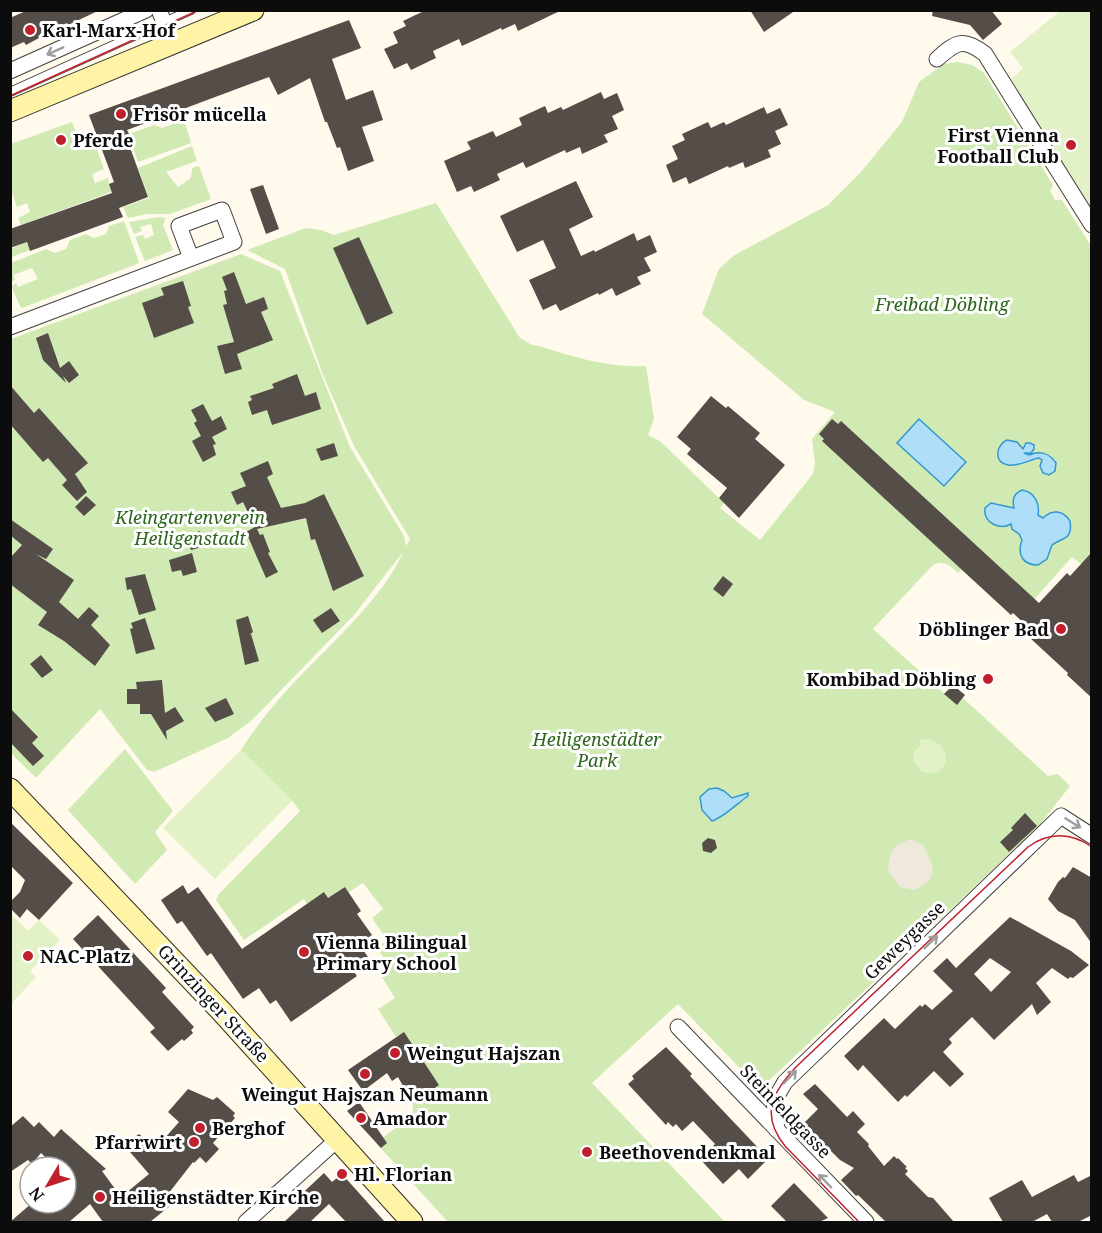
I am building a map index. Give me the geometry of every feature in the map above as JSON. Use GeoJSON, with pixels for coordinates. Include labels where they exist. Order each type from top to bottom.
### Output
{"type":"FeatureCollection","features":[{"type":"Feature","properties":{"kind":"street"},"geometry":{"type":"LineString","coordinates":[[10,71],[146,10]]}},
{"type":"Feature","properties":{"kind":"street"},"geometry":{"type":"LineString","coordinates":[[10,111],[253,10]]}},
{"type":"Feature","properties":{"kind":"street"},"geometry":{"type":"LineString","coordinates":[[161,17],[173,44]]}},
{"type":"Feature","properties":{"kind":"street"},"geometry":{"type":"LineString","coordinates":[[937,59],[954,44],[965,42],[985,54],[1092,225]]}},
{"type":"Feature","properties":{"kind":"street"},"geometry":{"type":"LineString","coordinates":[[10,327],[191,258]]}},
{"type":"Feature","properties":{"kind":"street","name":"Grinzinger Straße"},"geometry":{"type":"LineString","coordinates":[[10,789],[144,928],[412,1222]]}},
{"type":"Feature","properties":{"kind":"street","name":"Geweygasse"},"geometry":{"type":"LineString","coordinates":[[777,1130],[774,1101],[785,1082],[1061,816],[1092,836]]}},
{"type":"Feature","properties":{"kind":"street","name":"Steinfeldgasse"},"geometry":{"type":"LineString","coordinates":[[678,1027],[866,1222]]}},
{"type":"Feature","properties":{"kind":"street"},"geometry":{"type":"LineString","coordinates":[[246,1222],[338,1139]]}},
{"type":"Feature","properties":{"kind":"lane"},"geometry":{"type":"LineString","coordinates":[[10,92],[161,17],[190,10]]}},
{"type":"Feature","properties":{"kind":"green space","name":"First Vienna Football Club"},"geometry":{"type":"Polygon","coordinates":[[[1060,11],[1091,11],[1091,210],[1011,79],[1023,68],[1010,52],[1060,11]]]}},
{"type":"Feature","properties":{"kind":"green space","name":"Heiligenstädter Park"},"geometry":{"type":"Polygon","coordinates":[[[958,62],[972,65],[984,73],[1053,185],[1050,191],[1055,200],[1062,200],[1091,246],[1091,565],[1081,564],[1072,557],[1030,604],[1024,600],[1011,615],[962,570],[958,573],[948,565],[935,564],[873,629],[956,704],[963,698],[1048,776],[1058,774],[1070,786],[1038,827],[760,1089],[678,1004],[592,1083],[725,1222],[448,1222],[376,1143],[412,1115],[413,1104],[439,1085],[404,1033],[396,1037],[378,1009],[395,998],[380,974],[390,967],[377,948],[387,940],[372,918],[383,909],[363,883],[349,892],[345,887],[328,898],[307,904],[304,899],[244,940],[216,900],[219,894],[300,811],[241,750],[281,697],[370,603],[389,578],[403,552],[354,615],[251,721],[228,738],[154,772],[147,770],[100,709],[36,778],[11,753],[11,339],[241,254],[280,271],[350,447],[404,536],[406,546],[410,539],[354,446],[323,375],[285,269],[247,250],[306,228],[334,235],[436,203],[520,338],[532,345],[592,361],[646,366],[654,419],[648,435],[660,441],[724,503],[720,508],[760,540],[813,474],[815,464],[812,439],[835,412],[804,400],[702,314],[719,269],[733,256],[828,205],[860,173],[902,122],[919,82],[944,64],[958,62]]]}},
{"type":"Feature","properties":{"kind":"green space"},"geometry":{"type":"Polygon","coordinates":[[[184,120],[191,143],[138,162],[131,142],[135,141],[132,133],[154,125],[162,128],[184,120]]]}},
{"type":"Feature","properties":{"kind":"green space"},"geometry":{"type":"Polygon","coordinates":[[[72,122],[77,136],[90,130],[104,169],[92,174],[95,183],[108,178],[111,192],[21,225],[18,218],[30,212],[27,203],[17,207],[11,190],[11,144],[72,122]]]}},
{"type":"Feature","properties":{"kind":"green space"},"geometry":{"type":"Polygon","coordinates":[[[192,146],[197,161],[166,172],[178,187],[191,178],[192,168],[199,166],[211,199],[170,214],[147,214],[128,218],[123,207],[149,198],[138,168],[192,146]]]}},
{"type":"Feature","properties":{"kind":"green space"},"geometry":{"type":"Polygon","coordinates":[[[166,218],[163,225],[173,250],[145,261],[135,237],[143,235],[145,239],[154,235],[151,224],[140,227],[142,231],[134,234],[129,222],[166,218]]]}},
{"type":"Feature","properties":{"kind":"green space"},"geometry":{"type":"Polygon","coordinates":[[[124,221],[139,262],[137,264],[22,308],[20,306],[12,288],[13,285],[16,283],[18,287],[38,279],[32,268],[13,275],[15,280],[11,281],[11,263],[46,249],[55,253],[66,249],[70,240],[86,234],[94,238],[106,234],[109,226],[124,221]]]}},
{"type":"Feature","properties":{"kind":"green space"},"geometry":{"type":"Polygon","coordinates":[[[26,242],[30,250],[11,257],[11,249],[26,242]]]}},
{"type":"Feature","properties":{"kind":"green space"},"geometry":{"type":"Polygon","coordinates":[[[919,740],[938,743],[944,749],[946,763],[935,773],[921,771],[913,760],[915,750],[921,746],[919,740]]]}},
{"type":"Feature","properties":{"kind":"green space"},"geometry":{"type":"Polygon","coordinates":[[[125,749],[173,811],[155,832],[167,850],[135,884],[68,810],[125,749]]]}},
{"type":"Feature","properties":{"kind":"green space"},"geometry":{"type":"Polygon","coordinates":[[[241,750],[292,801],[215,879],[163,828],[241,750]]]}},
{"type":"Feature","properties":{"kind":"green space","name":"NAC-Platz"},"geometry":{"type":"Polygon","coordinates":[[[11,914],[28,931],[39,920],[60,940],[30,971],[36,977],[11,1004],[11,914]]]}},
{"type":"Feature","properties":{"kind":"shaded area"},"geometry":{"type":"Polygon","coordinates":[[[910,839],[923,845],[932,864],[933,873],[928,882],[915,890],[900,887],[889,873],[888,867],[891,853],[897,845],[910,839]]]}},
{"type":"Feature","properties":{"kind":"water"},"geometry":{"type":"Polygon","coordinates":[[[919,419],[966,462],[944,486],[897,443],[919,419]]]}},
{"type":"Feature","properties":{"kind":"water"},"geometry":{"type":"Polygon","coordinates":[[[1007,440],[1017,442],[1023,449],[1026,443],[1034,445],[1031,453],[1024,453],[1048,455],[1056,463],[1055,471],[1049,475],[1043,473],[1040,466],[1042,460],[1039,458],[1016,465],[1003,463],[998,453],[1000,446],[1007,440]]]}},
{"type":"Feature","properties":{"kind":"water"},"geometry":{"type":"Polygon","coordinates":[[[1022,490],[1027,491],[1036,499],[1038,515],[1043,518],[1050,513],[1057,512],[1070,521],[1069,535],[1052,545],[1047,559],[1038,565],[1028,563],[1022,558],[1020,550],[1022,540],[1019,534],[1012,529],[1011,524],[998,526],[990,522],[985,514],[985,508],[991,503],[1014,508],[1014,498],[1022,490]]]}},
{"type":"Feature","properties":{"kind":"water"},"geometry":{"type":"Polygon","coordinates":[[[717,788],[732,798],[748,793],[748,796],[726,814],[712,821],[702,810],[700,797],[709,789],[717,788]]]}},
{"type":"Feature","properties":{"kind":"building","name":"Karl-Marx-Hof"},"geometry":{"type":"Polygon","coordinates":[[[28,10],[100,10],[38,36],[39,38],[26,45],[24,42],[10,48],[10,18],[28,10]]]}},
{"type":"Feature","properties":{"kind":"building"},"geometry":{"type":"Polygon","coordinates":[[[426,10],[562,10],[518,31],[515,24],[462,46],[459,39],[433,51],[436,58],[411,70],[407,63],[394,69],[384,49],[398,43],[393,32],[406,26],[403,21],[426,10]]]}},
{"type":"Feature","properties":{"kind":"building"},"geometry":{"type":"Polygon","coordinates":[[[750,10],[796,10],[764,32],[750,10]]]}},
{"type":"Feature","properties":{"kind":"building"},"geometry":{"type":"Polygon","coordinates":[[[933,10],[991,10],[1002,24],[983,40],[970,25],[932,16],[933,10]]]}},
{"type":"Feature","properties":{"kind":"building"},"geometry":{"type":"Polygon","coordinates":[[[349,20],[361,48],[332,59],[346,100],[373,90],[383,120],[362,127],[374,161],[348,171],[340,147],[337,148],[327,122],[325,122],[310,78],[278,95],[269,77],[127,130],[132,140],[128,142],[148,197],[119,208],[123,217],[30,251],[27,242],[10,248],[10,229],[112,193],[109,184],[114,182],[89,115],[349,20]]]}},
{"type":"Feature","properties":{"kind":"building"},"geometry":{"type":"Polygon","coordinates":[[[601,92],[604,99],[617,93],[624,110],[612,116],[618,129],[604,135],[608,142],[582,154],[580,147],[566,153],[565,150],[526,168],[523,162],[497,174],[500,180],[474,192],[471,186],[457,192],[444,161],[471,149],[467,142],[493,131],[496,137],[522,125],[519,118],[545,106],[548,113],[561,107],[563,110],[601,92]]]}},
{"type":"Feature","properties":{"kind":"building"},"geometry":{"type":"Polygon","coordinates":[[[764,107],[767,114],[780,108],[788,125],[775,131],[781,144],[768,150],[771,157],[745,168],[743,162],[729,168],[728,166],[689,184],[686,177],[673,183],[666,165],[678,159],[672,146],[685,140],[682,134],[708,122],[711,128],[724,122],[726,125],[764,107]]]}},
{"type":"Feature","properties":{"kind":"building"},"geometry":{"type":"Polygon","coordinates":[[[576,181],[593,217],[569,229],[581,256],[594,250],[595,252],[634,233],[637,241],[650,235],[657,252],[644,258],[651,271],[637,277],[641,284],[616,296],[612,288],[560,311],[556,304],[543,310],[529,280],[556,268],[543,240],[517,252],[500,216],[576,181]]]}},
{"type":"Feature","properties":{"kind":"building"},"geometry":{"type":"Polygon","coordinates":[[[263,185],[279,229],[266,234],[250,189],[263,185]]]}},
{"type":"Feature","properties":{"kind":"building"},"geometry":{"type":"Polygon","coordinates":[[[359,237],[393,313],[367,325],[333,248],[359,237]]]}},
{"type":"Feature","properties":{"kind":"building"},"geometry":{"type":"Polygon","coordinates":[[[234,272],[246,304],[264,297],[268,309],[261,312],[273,340],[237,354],[242,369],[225,374],[217,346],[234,342],[223,305],[227,304],[224,291],[227,290],[222,277],[234,272]]]}},
{"type":"Feature","properties":{"kind":"building"},"geometry":{"type":"Polygon","coordinates":[[[183,281],[194,323],[154,338],[142,303],[164,295],[161,288],[183,281]]]}},
{"type":"Feature","properties":{"kind":"building"},"geometry":{"type":"Polygon","coordinates":[[[48,333],[60,368],[69,361],[79,375],[69,383],[63,376],[66,383],[43,360],[36,338],[48,333]]]}},
{"type":"Feature","properties":{"kind":"building"},"geometry":{"type":"Polygon","coordinates":[[[297,374],[305,396],[316,392],[321,409],[272,425],[267,410],[252,415],[248,402],[252,400],[250,396],[274,388],[272,384],[297,374]]]}},
{"type":"Feature","properties":{"kind":"building"},"geometry":{"type":"Polygon","coordinates":[[[10,385],[34,413],[39,408],[88,463],[75,474],[87,492],[77,501],[62,485],[67,480],[48,458],[43,462],[10,424],[10,385]]]}},
{"type":"Feature","properties":{"kind":"building"},"geometry":{"type":"Polygon","coordinates":[[[711,396],[726,408],[728,406],[760,433],[755,439],[785,465],[739,518],[719,498],[727,488],[687,454],[691,449],[677,437],[711,396]]]}},
{"type":"Feature","properties":{"kind":"building"},"geometry":{"type":"Polygon","coordinates":[[[203,404],[212,421],[221,416],[227,429],[212,437],[216,444],[213,445],[216,455],[203,462],[192,441],[201,436],[194,423],[197,421],[191,410],[203,404]]]}},
{"type":"Feature","properties":{"kind":"building"},"geometry":{"type":"Polygon","coordinates":[[[832,419],[838,424],[841,421],[1039,603],[1067,573],[1070,576],[1092,552],[1092,698],[1030,638],[1034,633],[1013,613],[1011,615],[822,441],[824,439],[819,434],[832,419]]]}},
{"type":"Feature","properties":{"kind":"building"},"geometry":{"type":"Polygon","coordinates":[[[334,443],[338,456],[321,461],[316,449],[334,443]]]}},
{"type":"Feature","properties":{"kind":"building"},"geometry":{"type":"Polygon","coordinates":[[[268,461],[273,474],[267,477],[281,508],[305,503],[324,494],[364,576],[333,591],[315,539],[311,540],[306,518],[257,529],[260,535],[263,534],[270,552],[268,553],[278,572],[266,578],[246,532],[255,527],[243,502],[237,505],[231,492],[246,486],[240,473],[268,461]]]}},
{"type":"Feature","properties":{"kind":"building"},"geometry":{"type":"Polygon","coordinates":[[[86,496],[96,505],[84,516],[75,507],[86,496]]]}},
{"type":"Feature","properties":{"kind":"building"},"geometry":{"type":"Polygon","coordinates":[[[10,519],[53,549],[46,559],[36,554],[74,580],[59,602],[78,619],[89,607],[99,616],[91,625],[110,645],[95,666],[64,641],[38,625],[47,612],[10,584],[10,558],[22,545],[10,535],[10,519]]]}},
{"type":"Feature","properties":{"kind":"building"},"geometry":{"type":"Polygon","coordinates":[[[200,531],[205,546],[191,550],[185,536],[200,531]]]}},
{"type":"Feature","properties":{"kind":"building"},"geometry":{"type":"Polygon","coordinates":[[[192,553],[197,572],[183,576],[181,570],[172,572],[169,560],[192,553]]]}},
{"type":"Feature","properties":{"kind":"building"},"geometry":{"type":"Polygon","coordinates":[[[145,574],[156,610],[139,615],[131,589],[127,590],[125,578],[145,574]]]}},
{"type":"Feature","properties":{"kind":"building"},"geometry":{"type":"Polygon","coordinates":[[[723,576],[733,584],[723,597],[713,589],[723,576]]]}},
{"type":"Feature","properties":{"kind":"building"},"geometry":{"type":"Polygon","coordinates":[[[331,608],[340,621],[322,633],[313,620],[331,608]]]}},
{"type":"Feature","properties":{"kind":"building"},"geometry":{"type":"Polygon","coordinates":[[[248,616],[253,632],[249,635],[251,634],[259,661],[245,665],[236,620],[248,616]]]}},
{"type":"Feature","properties":{"kind":"building"},"geometry":{"type":"Polygon","coordinates":[[[145,618],[155,649],[136,654],[130,629],[133,628],[131,623],[145,618]]]}},
{"type":"Feature","properties":{"kind":"building"},"geometry":{"type":"Polygon","coordinates":[[[41,655],[53,670],[42,678],[30,664],[41,655]]]}},
{"type":"Feature","properties":{"kind":"building"},"geometry":{"type":"Polygon","coordinates":[[[162,680],[165,713],[175,707],[184,721],[166,731],[167,740],[151,714],[140,714],[140,704],[127,704],[127,689],[137,689],[136,682],[162,680]]]}},
{"type":"Feature","properties":{"kind":"building"},"geometry":{"type":"Polygon","coordinates":[[[953,685],[965,695],[957,705],[944,694],[953,685]]]}},
{"type":"Feature","properties":{"kind":"building"},"geometry":{"type":"Polygon","coordinates":[[[226,698],[234,714],[215,722],[205,708],[226,698]]]}},
{"type":"Feature","properties":{"kind":"building"},"geometry":{"type":"Polygon","coordinates":[[[10,708],[38,737],[32,743],[44,756],[33,766],[10,742],[10,708]]]}},
{"type":"Feature","properties":{"kind":"building"},"geometry":{"type":"Polygon","coordinates":[[[1025,813],[1037,826],[1009,852],[1000,842],[1013,830],[1011,828],[1025,813]]]}},
{"type":"Feature","properties":{"kind":"building"},"geometry":{"type":"Polygon","coordinates":[[[10,822],[73,883],[39,920],[27,909],[20,918],[10,908],[10,902],[20,892],[25,880],[10,865],[10,822]]]}},
{"type":"Feature","properties":{"kind":"building"},"geometry":{"type":"Polygon","coordinates":[[[708,838],[715,840],[717,848],[711,853],[703,851],[702,843],[708,838]]]}},
{"type":"Feature","properties":{"kind":"building"},"geometry":{"type":"Polygon","coordinates":[[[1073,867],[1092,878],[1092,944],[1075,920],[1058,911],[1048,899],[1058,882],[1063,877],[1065,878],[1073,867]]]}},
{"type":"Feature","properties":{"kind":"building","name":"Vienna Bilingual Primary School"},"geometry":{"type":"Polygon","coordinates":[[[183,885],[188,894],[198,887],[242,949],[324,892],[328,898],[345,887],[361,911],[357,914],[372,935],[359,944],[370,960],[354,972],[357,976],[291,1022],[276,1000],[270,1004],[259,988],[243,999],[211,953],[207,956],[182,921],[177,924],[161,900],[183,885]]]}},
{"type":"Feature","properties":{"kind":"building"},"geometry":{"type":"Polygon","coordinates":[[[98,915],[166,988],[162,992],[194,1027],[191,1030],[193,1033],[168,1051],[150,1032],[155,1028],[73,939],[98,915]]]}},
{"type":"Feature","properties":{"kind":"building"},"geometry":{"type":"Polygon","coordinates":[[[1010,917],[1071,951],[1089,965],[1073,978],[1068,979],[1052,968],[1036,983],[1051,1002],[1037,1015],[1032,1004],[994,1040],[972,1017],[949,1039],[952,1043],[943,1052],[964,1074],[950,1087],[934,1071],[907,1097],[905,1095],[898,1102],[863,1065],[858,1071],[844,1056],[884,1018],[895,1029],[920,1005],[922,1007],[925,1004],[932,1010],[953,991],[933,971],[947,958],[956,968],[1010,917]],[[990,958],[974,974],[991,992],[1011,972],[990,958]]]}},
{"type":"Feature","properties":{"kind":"building","name":"Weingut Hajszan"},"geometry":{"type":"Polygon","coordinates":[[[404,1032],[439,1085],[413,1104],[398,1077],[392,1081],[387,1073],[363,1091],[348,1070],[404,1032]]]}},
{"type":"Feature","properties":{"kind":"building"},"geometry":{"type":"Polygon","coordinates":[[[666,1047],[692,1074],[690,1076],[766,1156],[763,1158],[766,1161],[748,1179],[739,1169],[723,1184],[700,1159],[715,1144],[693,1121],[682,1131],[676,1124],[673,1127],[668,1122],[666,1125],[628,1084],[634,1079],[632,1076],[666,1047]]]}},
{"type":"Feature","properties":{"kind":"building"},"geometry":{"type":"Polygon","coordinates":[[[815,1084],[847,1117],[853,1111],[865,1124],[857,1132],[869,1144],[868,1146],[884,1166],[894,1156],[898,1158],[907,1167],[905,1168],[908,1171],[905,1174],[928,1197],[933,1198],[954,1222],[886,1222],[858,1195],[856,1196],[841,1180],[854,1168],[840,1160],[830,1150],[827,1152],[803,1124],[818,1109],[803,1094],[815,1084]]]}},
{"type":"Feature","properties":{"kind":"building"},"geometry":{"type":"Polygon","coordinates":[[[188,1089],[213,1100],[217,1097],[235,1113],[233,1116],[235,1118],[213,1143],[219,1149],[206,1163],[200,1157],[193,1162],[165,1198],[171,1205],[150,1222],[103,1222],[90,1204],[78,1214],[78,1155],[43,1155],[41,1153],[39,1155],[18,1155],[18,1167],[10,1172],[10,1127],[23,1116],[34,1127],[39,1122],[54,1137],[61,1129],[106,1169],[102,1171],[121,1197],[149,1174],[124,1145],[139,1134],[156,1148],[179,1122],[168,1112],[188,1089]]]}},
{"type":"Feature","properties":{"kind":"building"},"geometry":{"type":"Polygon","coordinates":[[[359,1102],[387,1143],[381,1148],[347,1111],[359,1102]]]}},
{"type":"Feature","properties":{"kind":"building"},"geometry":{"type":"Polygon","coordinates":[[[324,1173],[332,1182],[342,1174],[385,1222],[346,1222],[329,1204],[310,1222],[284,1222],[299,1208],[293,1202],[324,1173]]]}},
{"type":"Feature","properties":{"kind":"building"},"geometry":{"type":"Polygon","coordinates":[[[1074,1175],[1078,1182],[1092,1175],[1092,1215],[1078,1222],[1052,1222],[1047,1214],[1032,1222],[1003,1222],[989,1198],[1022,1180],[1032,1197],[1074,1175]]]}},
{"type":"Feature","properties":{"kind":"building"},"geometry":{"type":"Polygon","coordinates":[[[794,1183],[828,1218],[819,1222],[787,1222],[771,1206],[794,1183]]]}},
{"type":"Feature","properties":{"kind":"building"},"geometry":{"type":"Polygon","coordinates":[[[18,1215],[77,1215],[69,1222],[10,1222],[18,1215]]]}},
{"type":"Feature","properties":{"kind":"tram line"},"geometry":{"type":"LineString","coordinates":[[10,96],[199,10]]}},
{"type":"Feature","properties":{"kind":"tram line"},"geometry":{"type":"LineString","coordinates":[[859,1222],[777,1135],[771,1114],[772,1104],[781,1085],[797,1066],[1028,847],[1052,836],[1068,836],[1092,847]]}},
{"type":"Feature","properties":{"kind":"place","name":"Karl-Marx-Hof"},"geometry":{"type":"Point","coordinates":[30,30]}},
{"type":"Feature","properties":{"kind":"place","name":"Frisör mücella"},"geometry":{"type":"Point","coordinates":[121,114]}},
{"type":"Feature","properties":{"kind":"place","name":"Pferde"},"geometry":{"type":"Point","coordinates":[61,140]}},
{"type":"Feature","properties":{"kind":"place","name":"First Vienna Football Club"},"geometry":{"type":"Point","coordinates":[1071,145]}},
{"type":"Feature","properties":{"kind":"place","name":"Döblinger Bad"},"geometry":{"type":"Point","coordinates":[1061,629]}},
{"type":"Feature","properties":{"kind":"place","name":"Kombibad Döbling"},"geometry":{"type":"Point","coordinates":[988,679]}},
{"type":"Feature","properties":{"kind":"place","name":"Vienna Bilingual Primary School"},"geometry":{"type":"Point","coordinates":[304,952]}},
{"type":"Feature","properties":{"kind":"place","name":"NAC-Platz"},"geometry":{"type":"Point","coordinates":[28,956]}},
{"type":"Feature","properties":{"kind":"place","name":"Weingut Hajszan"},"geometry":{"type":"Point","coordinates":[395,1053]}},
{"type":"Feature","properties":{"kind":"place","name":"Weingut Hajszan Neumann"},"geometry":{"type":"Point","coordinates":[365,1074]}},
{"type":"Feature","properties":{"kind":"place","name":"Amador"},"geometry":{"type":"Point","coordinates":[361,1118]}},
{"type":"Feature","properties":{"kind":"place","name":"Berghof"},"geometry":{"type":"Point","coordinates":[200,1128]}},
{"type":"Feature","properties":{"kind":"place","name":"Pfarrwirt"},"geometry":{"type":"Point","coordinates":[194,1142]}},
{"type":"Feature","properties":{"kind":"place","name":"Beethovendenkmal"},"geometry":{"type":"Point","coordinates":[587,1152]}},
{"type":"Feature","properties":{"kind":"place","name":"Hl. Florian"},"geometry":{"type":"Point","coordinates":[342,1174]}},
{"type":"Feature","properties":{"kind":"place","name":"Heiligenstädter Kirche"},"geometry":{"type":"Point","coordinates":[100,1197]}},
{"type":"Feature","properties":{"kind":"park label","name":"Freibad Döbling"},"geometry":{"type":"Point","coordinates":[942,304]}},
{"type":"Feature","properties":{"kind":"park label","name":"Kleingartenverein Heiligenstadt"},"geometry":{"type":"Point","coordinates":[190,527]}}]}
